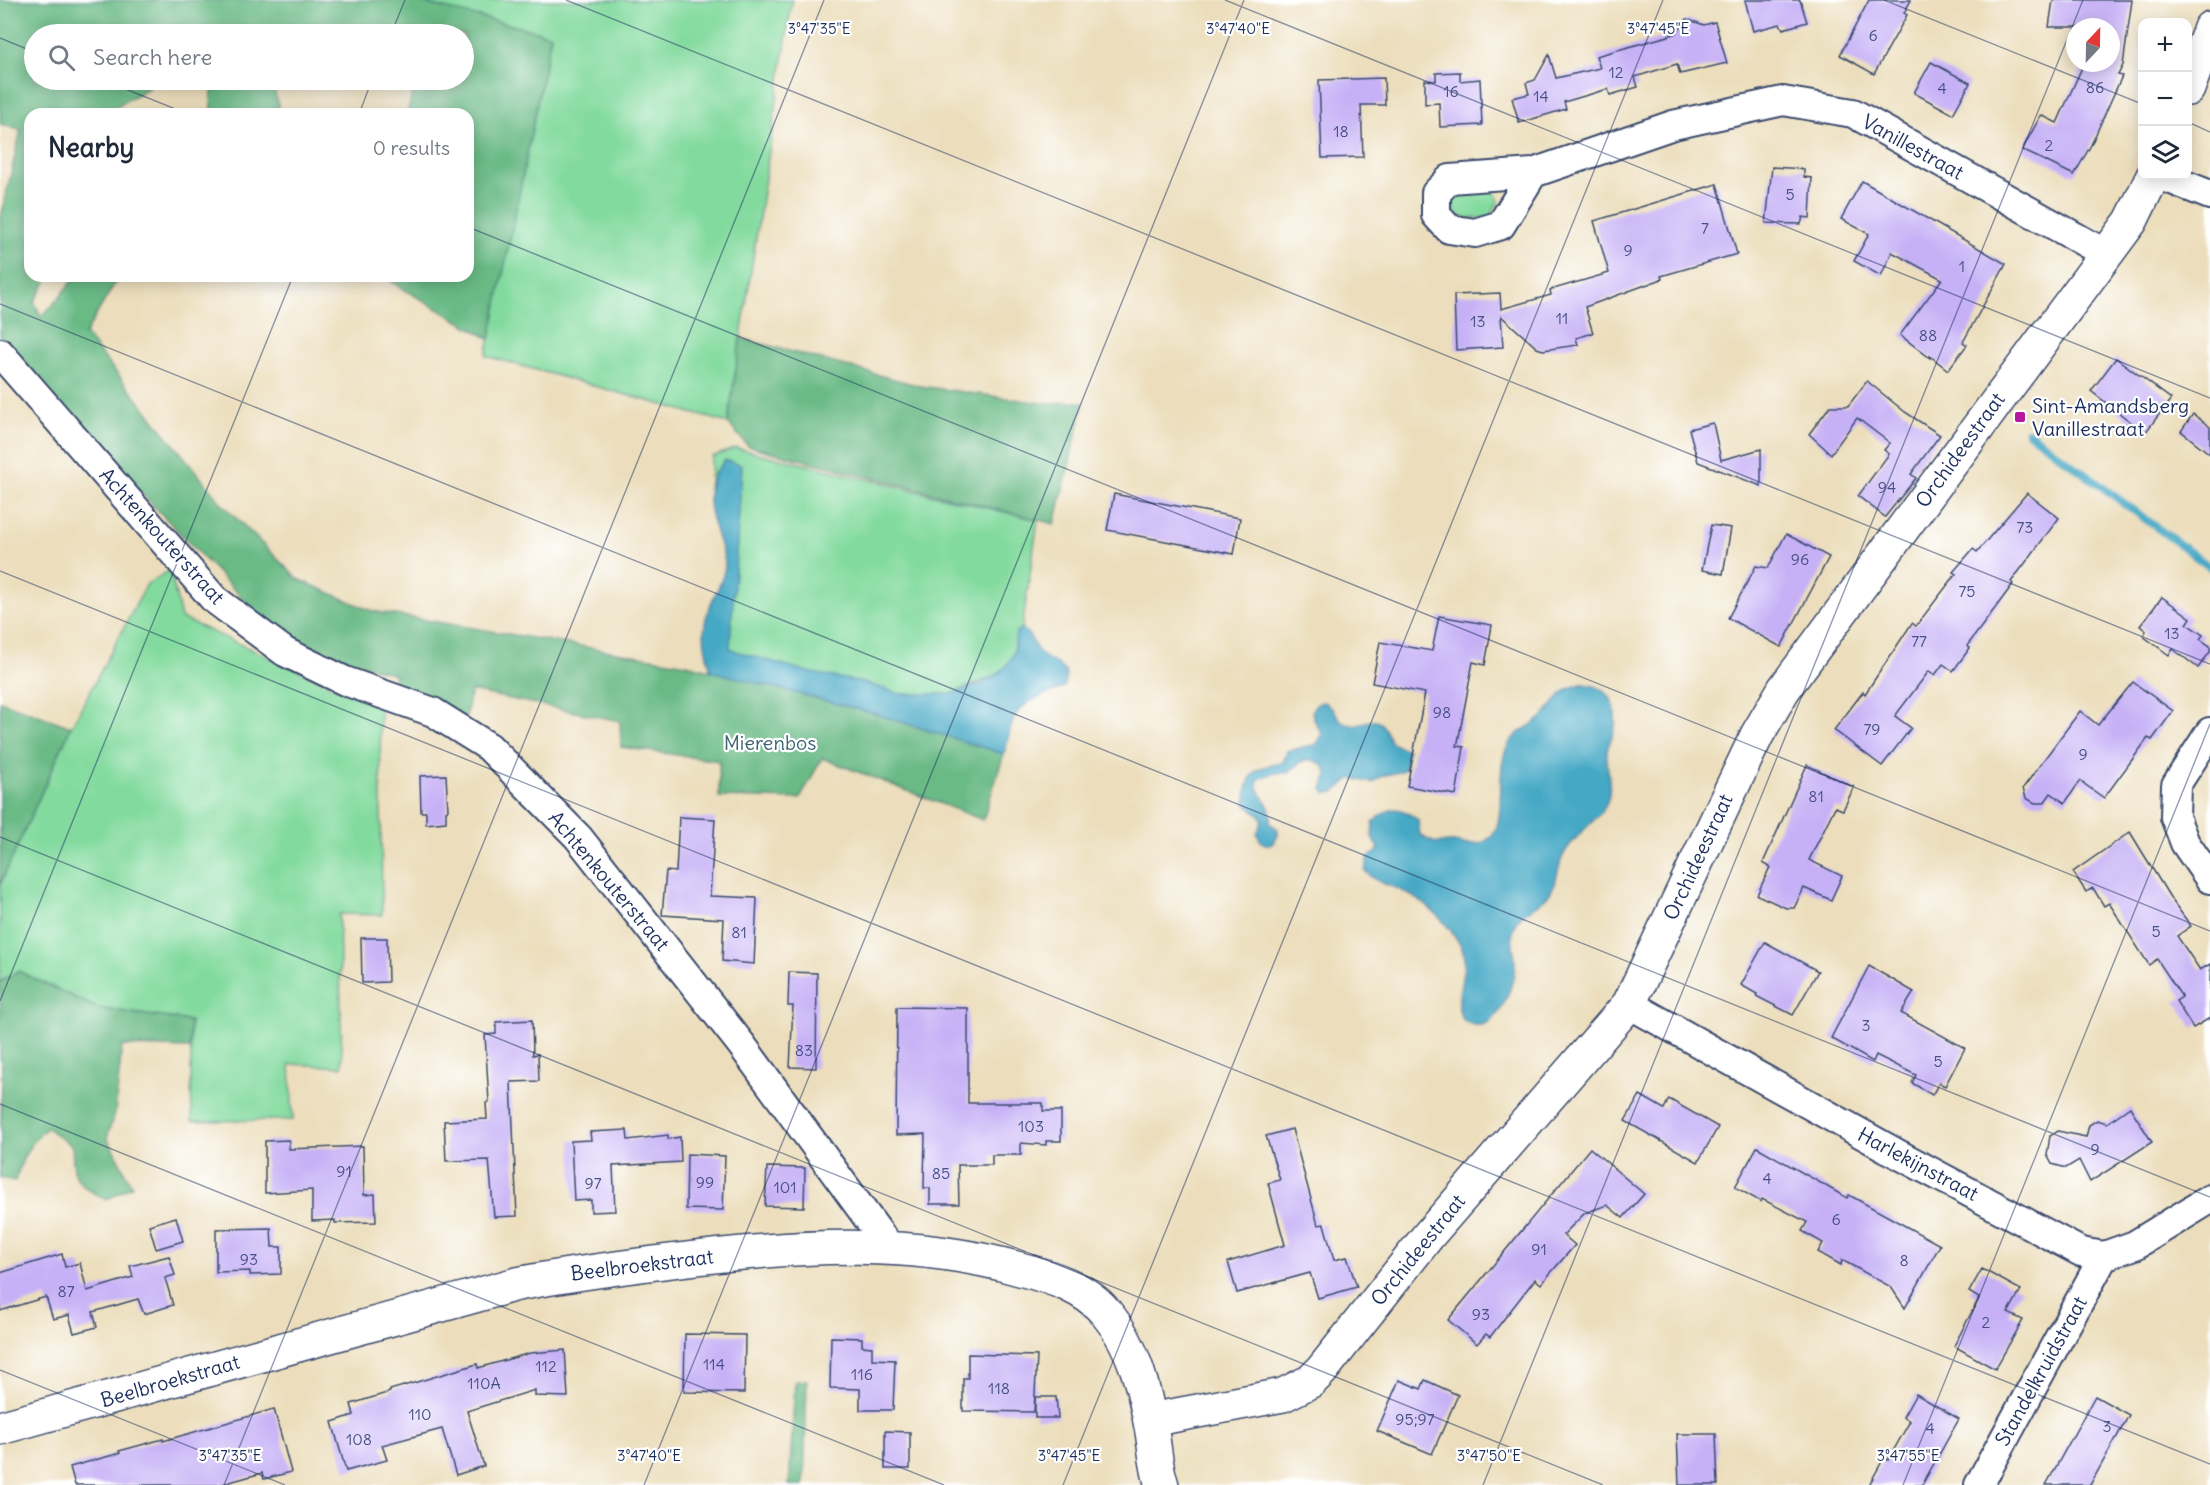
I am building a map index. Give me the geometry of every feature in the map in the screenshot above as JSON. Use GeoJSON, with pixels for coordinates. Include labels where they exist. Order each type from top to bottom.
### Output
{"type":"FeatureCollection","features":[{"type":"Feature","properties":{"kind":"street"},"geometry":{"type":"LineString","coordinates":[[2192,76],[2210,28]]}},
{"type":"Feature","properties":{"kind":"street","name":"Vanillestraat"},"geometry":{"type":"LineString","coordinates":[[1533,173],[1673,125],[1783,101],[1853,113],[2106,254]]}},
{"type":"Feature","properties":{"kind":"street","name":"Orchideestraat"},"geometry":{"type":"LineString","coordinates":[[1150,1420],[1266,1399],[1298,1389],[1311,1381],[1428,1236],[1629,1004],[1756,735],[1784,689],[2131,221],[2151,180]]}},
{"type":"Feature","properties":{"kind":"street"},"geometry":{"type":"LineString","coordinates":[[2172,180],[2210,195]]}},
{"type":"Feature","properties":{"kind":"street","name":"Achtenkouterstraat"},"geometry":{"type":"LineString","coordinates":[[0,353],[214,599],[285,652],[345,681],[433,712],[489,747],[570,829],[741,1044],[889,1247]]}},
{"type":"Feature","properties":{"kind":"street"},"geometry":{"type":"LineString","coordinates":[[2210,732],[2176,785],[2175,817],[2185,843],[2210,879]]}},
{"type":"Feature","properties":{"kind":"street","name":"Harlekijnstraat"},"geometry":{"type":"LineString","coordinates":[[1629,1004],[1896,1153],[2080,1252],[2104,1256]]}},
{"type":"Feature","properties":{"kind":"street"},"geometry":{"type":"LineString","coordinates":[[2104,1256],[2135,1245],[2210,1199]]}},
{"type":"Feature","properties":{"kind":"street","name":"Beelbroekstraat"},"geometry":{"type":"LineString","coordinates":[[0,1428],[516,1284],[588,1271],[773,1249],[839,1246],[889,1247],[950,1253],[990,1260],[1045,1276],[1090,1297],[1106,1312],[1127,1347],[1137,1370],[1150,1420],[1162,1485]]}},
{"type":"Feature","properties":{"kind":"street","name":"Standelkruidstraat"},"geometry":{"type":"LineString","coordinates":[[1978,1485],[2104,1256]]}},
{"type":"Feature","properties":{"kind":"green space","name":"Mierenbos"},"geometry":{"type":"Polygon","coordinates":[[[0,0],[412,0],[551,35],[490,339],[392,282],[474,282],[474,108],[409,108],[413,90],[474,90],[474,24],[24,24],[24,90],[145,90],[113,108],[24,108],[24,282],[46,282],[34,302],[41,316],[71,282],[115,282],[85,334],[222,504],[298,579],[372,611],[687,664],[876,714],[1004,754],[983,820],[822,758],[800,799],[719,797],[719,761],[621,747],[620,721],[471,691],[465,721],[391,691],[395,674],[312,651],[264,621],[102,452],[0,339],[0,221],[21,130],[0,124],[0,0]]]}},
{"type":"Feature","properties":{"kind":"green space"},"geometry":{"type":"Polygon","coordinates":[[[412,0],[792,0],[728,423],[486,356],[551,35],[412,0]]]}},
{"type":"Feature","properties":{"kind":"green space"},"geometry":{"type":"Polygon","coordinates":[[[212,90],[274,90],[279,108],[212,108],[212,90]]]}},
{"type":"Feature","properties":{"kind":"green space"},"geometry":{"type":"Polygon","coordinates":[[[1489,189],[1496,194],[1499,201],[1490,217],[1467,218],[1458,215],[1455,211],[1453,201],[1457,192],[1489,189]]]}},
{"type":"Feature","properties":{"kind":"green space"},"geometry":{"type":"Polygon","coordinates":[[[740,338],[920,386],[1042,403],[1084,402],[1055,524],[748,446],[728,423],[740,338]]]}},
{"type":"Feature","properties":{"kind":"green space"},"geometry":{"type":"Polygon","coordinates":[[[736,448],[1038,520],[1022,628],[1016,632],[1014,653],[1007,665],[998,674],[951,694],[901,694],[865,683],[812,673],[729,648],[742,465],[715,471],[709,489],[712,457],[736,448]]]}},
{"type":"Feature","properties":{"kind":"green space"},"geometry":{"type":"Polygon","coordinates":[[[170,570],[181,618],[380,707],[382,915],[339,914],[342,1067],[290,1064],[293,1120],[192,1121],[190,1021],[97,1008],[18,971],[0,982],[0,885],[71,727],[147,584],[170,570]]]}},
{"type":"Feature","properties":{"kind":"green space"},"geometry":{"type":"Polygon","coordinates":[[[0,701],[71,727],[0,885],[0,701]]]}},
{"type":"Feature","properties":{"kind":"green space"},"geometry":{"type":"Polygon","coordinates":[[[18,971],[97,1008],[190,1021],[190,1048],[122,1046],[115,1113],[107,1137],[132,1186],[106,1200],[82,1184],[75,1174],[72,1146],[47,1128],[31,1145],[23,1158],[15,1181],[0,1178],[2,1067],[0,982],[18,971]]]}},
{"type":"Feature","properties":{"kind":"green space"},"geometry":{"type":"Polygon","coordinates":[[[807,1380],[804,1485],[789,1485],[795,1381],[807,1380]]]}},
{"type":"Feature","properties":{"kind":"water"},"geometry":{"type":"Polygon","coordinates":[[[725,460],[742,465],[730,648],[812,673],[865,683],[901,694],[951,694],[980,684],[998,674],[1014,653],[1016,632],[1022,628],[1029,634],[1039,652],[1060,666],[1066,673],[1065,686],[1021,708],[1013,721],[1004,754],[876,714],[711,671],[704,635],[706,617],[722,579],[725,565],[710,510],[709,490],[717,471],[725,460]]]}},
{"type":"Feature","properties":{"kind":"water"},"geometry":{"type":"Polygon","coordinates":[[[1581,684],[1598,687],[1604,691],[1609,696],[1614,709],[1614,730],[1607,752],[1609,796],[1603,809],[1568,847],[1550,893],[1516,922],[1512,939],[1515,967],[1508,995],[1498,1013],[1491,1020],[1475,1025],[1465,1021],[1460,1014],[1464,958],[1458,940],[1438,916],[1421,902],[1378,881],[1365,871],[1368,857],[1376,853],[1379,848],[1372,837],[1373,823],[1384,813],[1394,809],[1405,812],[1418,820],[1420,835],[1432,842],[1474,844],[1488,840],[1495,830],[1499,817],[1502,767],[1508,745],[1516,735],[1547,713],[1561,694],[1581,684]]]}},
{"type":"Feature","properties":{"kind":"water"},"geometry":{"type":"Polygon","coordinates":[[[1323,702],[1330,706],[1340,720],[1348,724],[1379,722],[1391,743],[1408,750],[1405,769],[1385,775],[1373,783],[1351,778],[1335,792],[1326,793],[1323,789],[1327,776],[1326,770],[1314,761],[1303,761],[1287,773],[1275,773],[1258,780],[1259,790],[1269,807],[1270,823],[1278,829],[1278,836],[1272,844],[1264,844],[1257,833],[1262,822],[1261,817],[1246,805],[1247,786],[1253,774],[1258,770],[1283,763],[1287,751],[1317,744],[1322,734],[1312,711],[1317,704],[1323,702]]]}},
{"type":"Feature","properties":{"kind":"building"},"geometry":{"type":"Polygon","coordinates":[[[1745,0],[1800,0],[1807,22],[1783,29],[1780,24],[1753,31],[1745,0]]]}},
{"type":"Feature","properties":{"kind":"building"},"geometry":{"type":"Polygon","coordinates":[[[1869,0],[1911,0],[1904,13],[1907,15],[1874,74],[1840,55],[1869,0]]]}},
{"type":"Feature","properties":{"kind":"building"},"geometry":{"type":"Polygon","coordinates":[[[2053,0],[2132,0],[2123,65],[2120,71],[2120,18],[2066,18],[2066,27],[2049,27],[2053,0]]]}},
{"type":"Feature","properties":{"kind":"building"},"geometry":{"type":"Polygon","coordinates":[[[1687,19],[1704,25],[1715,22],[1727,63],[1680,74],[1677,64],[1635,77],[1638,87],[1610,95],[1608,89],[1564,102],[1566,109],[1519,123],[1512,98],[1529,94],[1526,83],[1535,80],[1549,55],[1556,78],[1600,68],[1596,56],[1676,33],[1687,19]]]}},
{"type":"Feature","properties":{"kind":"building"},"geometry":{"type":"Polygon","coordinates":[[[1931,62],[1970,83],[1953,114],[1914,93],[1931,62]]]}},
{"type":"Feature","properties":{"kind":"building"},"geometry":{"type":"Polygon","coordinates":[[[1460,72],[1460,81],[1480,79],[1482,125],[1440,127],[1439,103],[1425,104],[1425,80],[1436,81],[1436,73],[1460,72]]]}},
{"type":"Feature","properties":{"kind":"building"},"geometry":{"type":"Polygon","coordinates":[[[2080,72],[2120,72],[2118,75],[2122,76],[2091,145],[2074,175],[2022,150],[2041,115],[2057,123],[2080,72]]]}},
{"type":"Feature","properties":{"kind":"building"},"geometry":{"type":"Polygon","coordinates":[[[1384,78],[1385,105],[1361,105],[1363,157],[1322,158],[1319,80],[1384,78]]]}},
{"type":"Feature","properties":{"kind":"building"},"geometry":{"type":"Polygon","coordinates":[[[1772,167],[1804,169],[1804,177],[1812,178],[1810,218],[1803,217],[1801,224],[1766,223],[1772,167]]]}},
{"type":"Feature","properties":{"kind":"building"},"geometry":{"type":"Polygon","coordinates":[[[1862,181],[2006,264],[1963,342],[1967,345],[1948,370],[1900,335],[1942,279],[1892,252],[1881,276],[1854,261],[1869,234],[1841,219],[1862,181]]]}},
{"type":"Feature","properties":{"kind":"building"},"geometry":{"type":"Polygon","coordinates":[[[1717,184],[1737,254],[1661,276],[1662,279],[1585,307],[1593,333],[1576,338],[1578,345],[1543,350],[1537,348],[1501,316],[1503,347],[1456,350],[1454,295],[1500,293],[1501,309],[1551,295],[1550,290],[1609,273],[1594,221],[1717,184]]]}},
{"type":"Feature","properties":{"kind":"building"},"geometry":{"type":"Polygon","coordinates":[[[2116,358],[2171,399],[2145,433],[2091,391],[2116,358]]]}},
{"type":"Feature","properties":{"kind":"building"},"geometry":{"type":"Polygon","coordinates":[[[1867,381],[1905,412],[1940,435],[1911,474],[1916,478],[1885,517],[1858,496],[1889,454],[1884,450],[1890,443],[1857,418],[1831,454],[1809,434],[1830,406],[1848,406],[1867,381]]]}},
{"type":"Feature","properties":{"kind":"building"},"geometry":{"type":"Polygon","coordinates":[[[2193,414],[2210,427],[2210,454],[2181,431],[2193,414]]]}},
{"type":"Feature","properties":{"kind":"building"},"geometry":{"type":"Polygon","coordinates":[[[1713,423],[1721,460],[1761,449],[1761,486],[1698,462],[1689,429],[1713,423]]]}},
{"type":"Feature","properties":{"kind":"building"},"geometry":{"type":"Polygon","coordinates":[[[2027,493],[2059,518],[2011,582],[2013,584],[1967,646],[1970,648],[1953,671],[1943,664],[1935,675],[1929,671],[1895,716],[1911,728],[1882,766],[1834,730],[1863,692],[1865,694],[1912,623],[1916,626],[1956,574],[1953,572],[1973,549],[1977,552],[2027,493]]]}},
{"type":"Feature","properties":{"kind":"building"},"geometry":{"type":"Polygon","coordinates":[[[1114,494],[1240,518],[1234,554],[1107,530],[1114,494]]]}},
{"type":"Feature","properties":{"kind":"building"},"geometry":{"type":"Polygon","coordinates":[[[1711,525],[1731,528],[1723,574],[1702,570],[1711,525]]]}},
{"type":"Feature","properties":{"kind":"building"},"geometry":{"type":"Polygon","coordinates":[[[1786,534],[1829,557],[1781,647],[1728,618],[1756,566],[1768,568],[1786,534]]]}},
{"type":"Feature","properties":{"kind":"building"},"geometry":{"type":"Polygon","coordinates":[[[2162,597],[2191,618],[2187,624],[2203,635],[2200,639],[2210,646],[2210,652],[2198,668],[2173,649],[2169,655],[2143,636],[2146,631],[2140,626],[2162,597]]]}},
{"type":"Feature","properties":{"kind":"building"},"geometry":{"type":"Polygon","coordinates":[[[1439,616],[1492,625],[1485,665],[1473,662],[1457,746],[1464,747],[1456,795],[1407,786],[1425,693],[1372,683],[1380,642],[1432,651],[1439,616]]]}},
{"type":"Feature","properties":{"kind":"building"},"geometry":{"type":"Polygon","coordinates":[[[2133,682],[2173,711],[2152,740],[2148,738],[2104,798],[2080,781],[2065,803],[2051,793],[2044,803],[2035,803],[2026,798],[2023,788],[2080,711],[2098,725],[2133,682]]]}},
{"type":"Feature","properties":{"kind":"building"},"geometry":{"type":"Polygon","coordinates":[[[1807,765],[1854,787],[1843,810],[1835,807],[1809,860],[1842,876],[1831,900],[1804,888],[1794,908],[1786,908],[1757,895],[1770,867],[1763,863],[1807,765]]]}},
{"type":"Feature","properties":{"kind":"building"},"geometry":{"type":"Polygon","coordinates":[[[446,775],[448,810],[446,811],[446,822],[426,824],[426,812],[421,812],[420,776],[446,775]]]}},
{"type":"Feature","properties":{"kind":"building"},"geometry":{"type":"Polygon","coordinates":[[[679,817],[715,819],[710,896],[757,898],[754,964],[722,961],[724,919],[662,915],[666,871],[676,872],[679,817]]]}},
{"type":"Feature","properties":{"kind":"building"},"geometry":{"type":"Polygon","coordinates":[[[2130,832],[2171,899],[2191,926],[2177,936],[2200,970],[2210,964],[2210,1018],[2193,1028],[2176,1001],[2182,997],[2157,959],[2149,965],[2109,903],[2104,906],[2093,888],[2086,892],[2073,872],[2130,832]]]}},
{"type":"Feature","properties":{"kind":"building"},"geometry":{"type":"Polygon","coordinates":[[[361,938],[387,938],[388,982],[362,983],[361,938]]]}},
{"type":"Feature","properties":{"kind":"building"},"geometry":{"type":"Polygon","coordinates":[[[1765,942],[1818,971],[1793,1015],[1756,996],[1757,994],[1741,985],[1765,942]]]}},
{"type":"Feature","properties":{"kind":"building"},"geometry":{"type":"Polygon","coordinates":[[[1869,966],[1914,992],[1901,1013],[1965,1048],[1945,1086],[1939,1083],[1932,1095],[1912,1083],[1916,1075],[1876,1055],[1873,1062],[1831,1038],[1869,966]]]}},
{"type":"Feature","properties":{"kind":"building"},"geometry":{"type":"Polygon","coordinates":[[[789,972],[817,973],[816,1068],[790,1067],[793,1006],[788,1006],[789,972]]]}},
{"type":"Feature","properties":{"kind":"building"},"geometry":{"type":"Polygon","coordinates":[[[897,1007],[968,1008],[968,1103],[1043,1103],[1043,1111],[1061,1111],[1061,1141],[1046,1141],[1046,1145],[1021,1143],[1021,1155],[992,1155],[992,1165],[958,1165],[959,1204],[930,1204],[930,1188],[924,1188],[925,1134],[896,1135],[897,1007]]]}},
{"type":"Feature","properties":{"kind":"building"},"geometry":{"type":"Polygon","coordinates":[[[532,1020],[533,1055],[538,1054],[539,1081],[511,1082],[517,1216],[494,1217],[489,1160],[446,1161],[444,1121],[487,1119],[486,1103],[489,1102],[485,1035],[496,1034],[496,1022],[532,1020]]]}},
{"type":"Feature","properties":{"kind":"building"},"geometry":{"type":"Polygon","coordinates":[[[1640,1095],[1664,1109],[1669,1099],[1718,1127],[1698,1162],[1625,1121],[1640,1095]]]}},
{"type":"Feature","properties":{"kind":"building"},"geometry":{"type":"Polygon","coordinates":[[[2130,1107],[2152,1142],[2090,1182],[2079,1160],[2066,1168],[2052,1164],[2047,1155],[2050,1136],[2058,1131],[2086,1137],[2089,1125],[2097,1120],[2107,1123],[2130,1107]]]}},
{"type":"Feature","properties":{"kind":"building"},"geometry":{"type":"Polygon","coordinates":[[[1292,1129],[1318,1225],[1324,1224],[1334,1260],[1347,1257],[1357,1287],[1318,1298],[1310,1273],[1237,1293],[1228,1262],[1285,1245],[1268,1183],[1280,1180],[1266,1136],[1292,1129]]]}},
{"type":"Feature","properties":{"kind":"building"},"geometry":{"type":"Polygon","coordinates":[[[627,1130],[628,1140],[668,1135],[668,1139],[680,1137],[681,1162],[613,1166],[615,1211],[591,1212],[591,1200],[574,1201],[571,1141],[591,1140],[590,1132],[627,1130]]]}},
{"type":"Feature","properties":{"kind":"building"},"geometry":{"type":"Polygon","coordinates":[[[289,1140],[289,1149],[363,1146],[364,1195],[375,1194],[376,1222],[312,1221],[312,1190],[265,1193],[265,1141],[289,1140]]]}},
{"type":"Feature","properties":{"kind":"building"},"geometry":{"type":"Polygon","coordinates":[[[1757,1147],[1847,1198],[1849,1195],[1940,1245],[1905,1308],[1891,1287],[1842,1260],[1841,1265],[1818,1252],[1823,1243],[1802,1231],[1807,1222],[1762,1199],[1761,1202],[1735,1187],[1757,1147]]]}},
{"type":"Feature","properties":{"kind":"building"},"geometry":{"type":"Polygon","coordinates":[[[1590,1148],[1644,1194],[1623,1218],[1607,1205],[1585,1213],[1563,1235],[1575,1245],[1541,1284],[1535,1279],[1490,1337],[1486,1334],[1477,1344],[1448,1320],[1590,1148]]]}},
{"type":"Feature","properties":{"kind":"building"},"geometry":{"type":"Polygon","coordinates":[[[687,1154],[725,1156],[723,1210],[686,1209],[687,1154]]]}},
{"type":"Feature","properties":{"kind":"building"},"geometry":{"type":"Polygon","coordinates":[[[767,1167],[805,1168],[804,1207],[765,1206],[767,1167]]]}},
{"type":"Feature","properties":{"kind":"building"},"geometry":{"type":"Polygon","coordinates":[[[176,1217],[183,1241],[156,1249],[149,1225],[176,1217]]]}},
{"type":"Feature","properties":{"kind":"building"},"geometry":{"type":"Polygon","coordinates":[[[271,1228],[272,1247],[281,1247],[281,1274],[250,1275],[250,1271],[216,1272],[216,1229],[271,1228]]]}},
{"type":"Feature","properties":{"kind":"building"},"geometry":{"type":"Polygon","coordinates":[[[62,1254],[65,1267],[80,1263],[87,1291],[133,1277],[130,1266],[169,1256],[175,1275],[165,1278],[173,1305],[144,1314],[138,1299],[93,1312],[97,1327],[74,1333],[69,1315],[53,1319],[46,1297],[0,1311],[0,1273],[62,1254]]]}},
{"type":"Feature","properties":{"kind":"building"},"geometry":{"type":"Polygon","coordinates":[[[1982,1269],[2021,1290],[2008,1313],[2023,1320],[1995,1369],[1954,1346],[1979,1298],[1969,1292],[1982,1269]]]}},
{"type":"Feature","properties":{"kind":"building"},"geometry":{"type":"Polygon","coordinates":[[[685,1334],[745,1335],[744,1393],[684,1392],[685,1334]]]}},
{"type":"Feature","properties":{"kind":"building"},"geometry":{"type":"Polygon","coordinates":[[[831,1337],[862,1338],[862,1346],[872,1347],[872,1359],[895,1360],[893,1410],[860,1410],[860,1389],[830,1388],[831,1337]]]}},
{"type":"Feature","properties":{"kind":"building"},"geometry":{"type":"Polygon","coordinates":[[[565,1350],[568,1397],[535,1396],[535,1390],[467,1411],[484,1466],[456,1475],[442,1429],[382,1445],[387,1460],[346,1471],[332,1422],[354,1415],[351,1404],[477,1364],[478,1368],[530,1353],[565,1350]]]}},
{"type":"Feature","properties":{"kind":"building"},"geometry":{"type":"Polygon","coordinates":[[[968,1354],[1037,1356],[1034,1412],[963,1411],[963,1378],[968,1378],[968,1354]]]}},
{"type":"Feature","properties":{"kind":"building"},"geometry":{"type":"Polygon","coordinates":[[[1399,1380],[1421,1389],[1425,1380],[1458,1395],[1432,1454],[1377,1431],[1399,1380]]]}},
{"type":"Feature","properties":{"kind":"building"},"geometry":{"type":"Polygon","coordinates":[[[1916,1394],[1959,1419],[1922,1485],[1869,1485],[1884,1458],[1888,1460],[1910,1421],[1903,1417],[1916,1394]]]}},
{"type":"Feature","properties":{"kind":"building"},"geometry":{"type":"Polygon","coordinates":[[[2095,1396],[2129,1415],[2090,1485],[2046,1485],[2095,1396]]]}},
{"type":"Feature","properties":{"kind":"building"},"geometry":{"type":"Polygon","coordinates":[[[1035,1397],[1056,1397],[1058,1418],[1035,1418],[1035,1397]]]}},
{"type":"Feature","properties":{"kind":"building"},"geometry":{"type":"Polygon","coordinates":[[[274,1409],[291,1472],[264,1479],[262,1473],[219,1485],[75,1485],[70,1467],[120,1453],[119,1451],[163,1439],[163,1441],[274,1409]]]}},
{"type":"Feature","properties":{"kind":"building"},"geometry":{"type":"Polygon","coordinates":[[[885,1431],[910,1432],[910,1469],[885,1469],[885,1431]]]}},
{"type":"Feature","properties":{"kind":"building"},"geometry":{"type":"Polygon","coordinates":[[[1677,1434],[1716,1434],[1718,1485],[1679,1485],[1677,1434]]]}},
{"type":"Feature","properties":{"kind":"waterway"},"geometry":{"type":"LineString","coordinates":[[2028,432],[2210,567]]}},
{"type":"Feature","properties":{"kind":"place","name":"Sint-Amandsberg Vanillestraat"},"geometry":{"type":"Point","coordinates":[2020,417]}}]}
